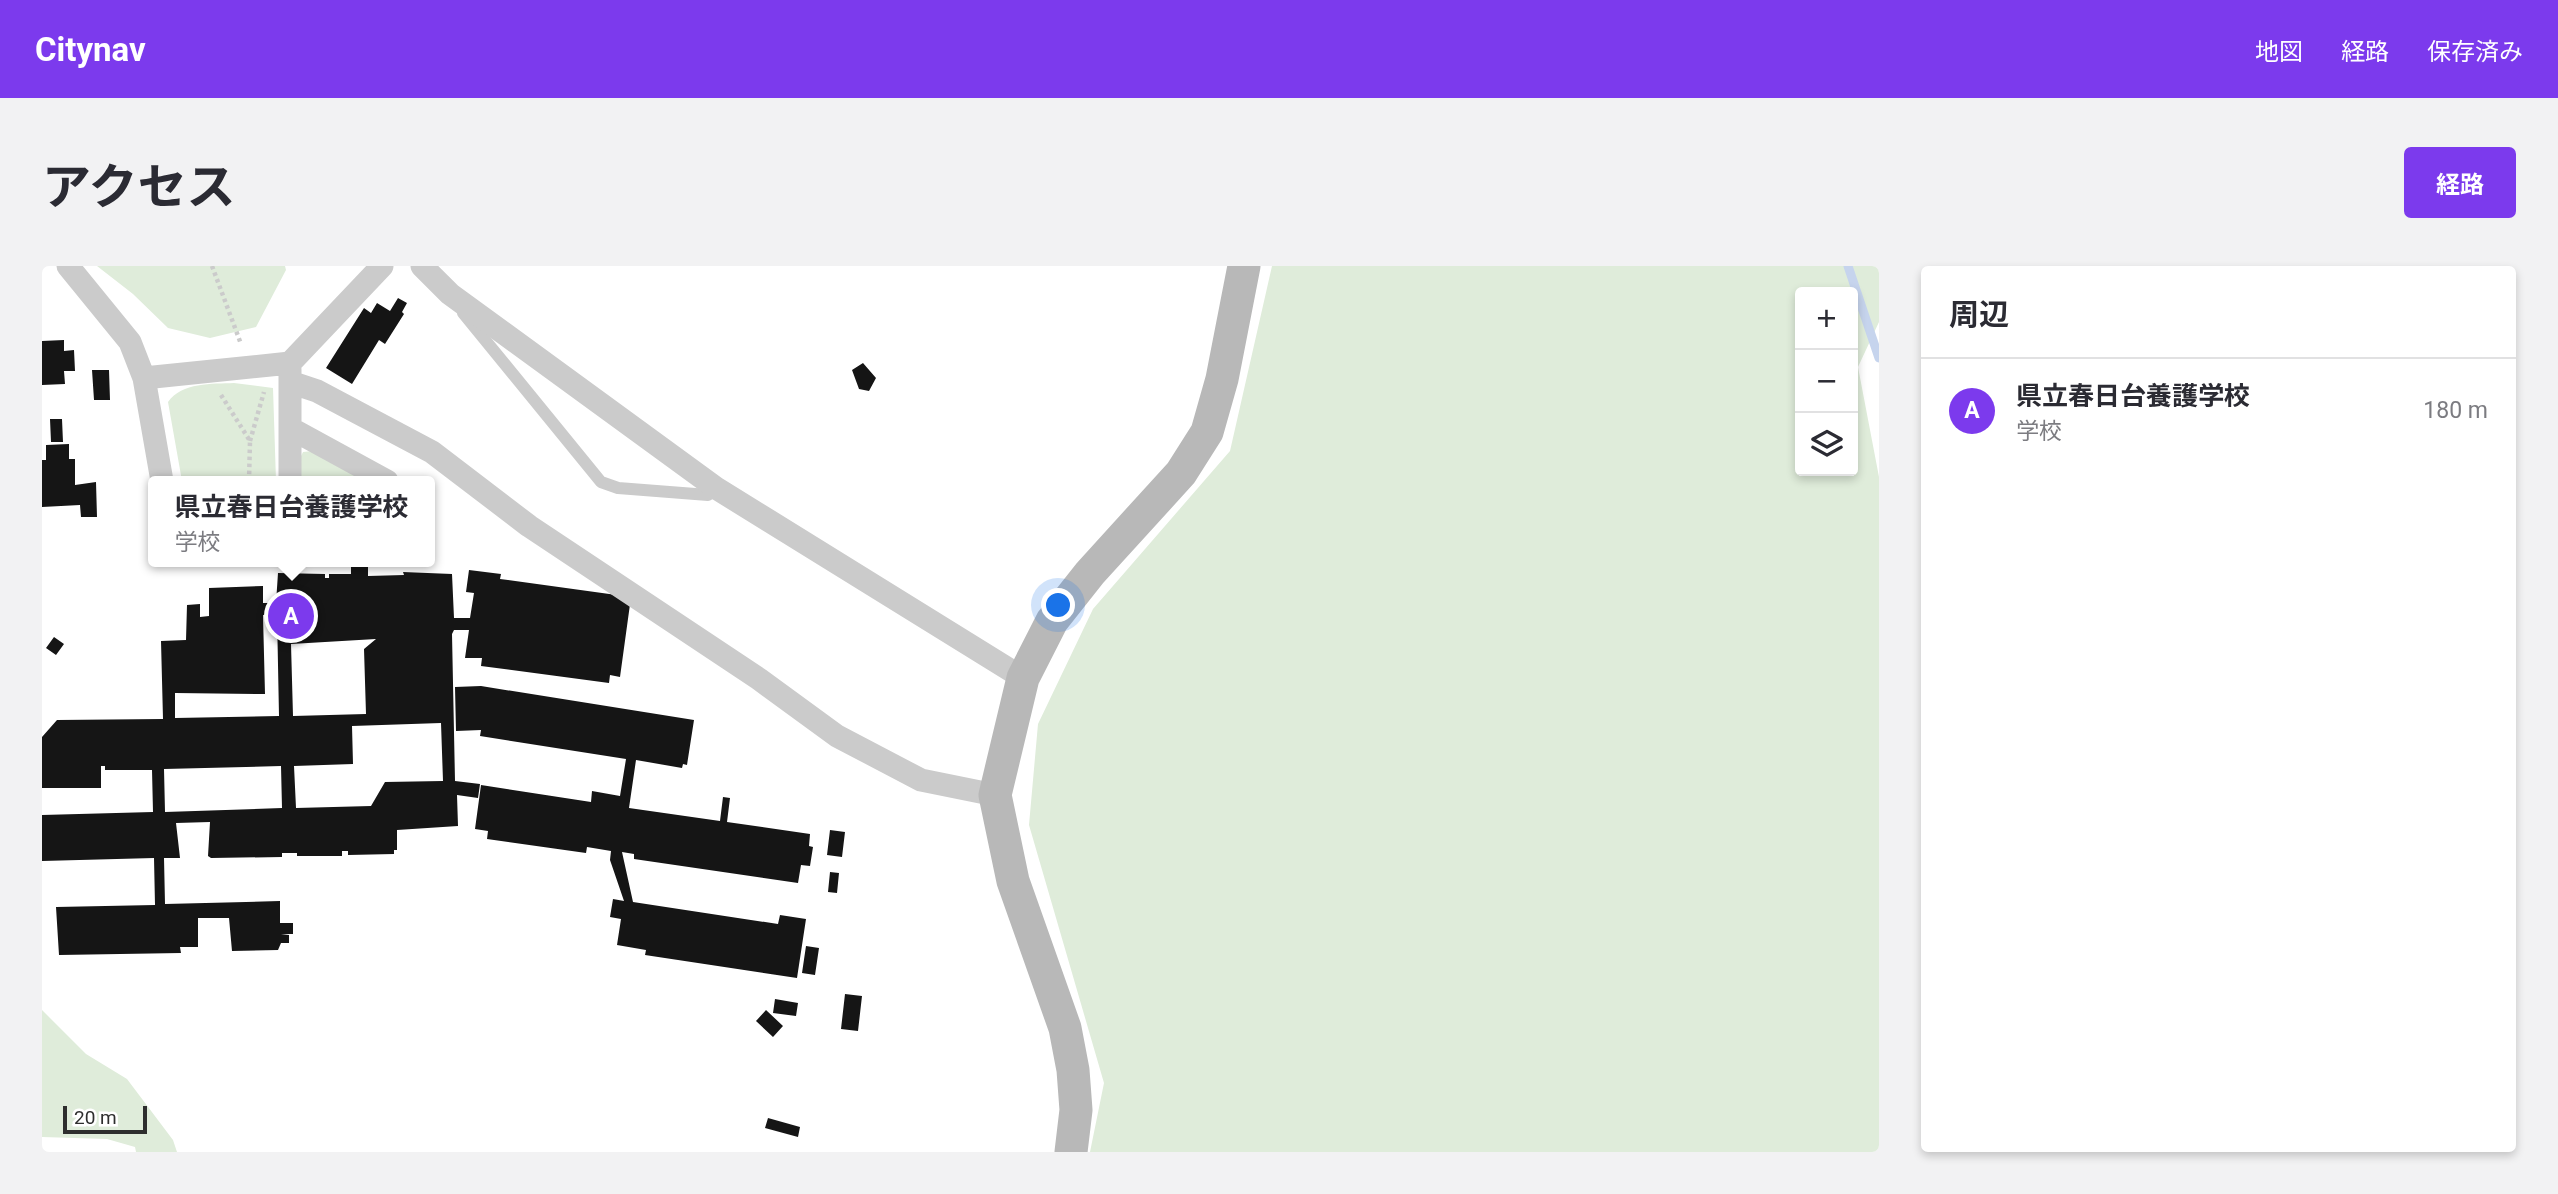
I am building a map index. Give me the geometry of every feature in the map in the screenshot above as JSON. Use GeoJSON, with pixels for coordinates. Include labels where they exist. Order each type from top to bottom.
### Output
{"type":"FeatureCollection","features":[{"type":"Feature","properties":{"kind":"street"},"geometry":{"type":"LineString","coordinates":[[68,266],[130,342],[144,378],[161,476]]}},
{"type":"Feature","properties":{"kind":"street"},"geometry":{"type":"LineString","coordinates":[[290,476],[290,428],[284,370],[382,266]]}},
{"type":"Feature","properties":{"kind":"street"},"geometry":{"type":"LineString","coordinates":[[1071,1152],[1076,1110],[1073,1070],[1065,1028],[1013,880],[995,795],[1023,678],[1052,621],[1090,573],[1181,473],[1206,432],[1222,379],[1244,266]]}},
{"type":"Feature","properties":{"kind":"street"},"geometry":{"type":"LineString","coordinates":[[429,273],[450,294],[716,488],[1023,678]]}},
{"type":"Feature","properties":{"kind":"street"},"geometry":{"type":"LineString","coordinates":[[144,378],[250,368],[284,370],[317,391],[432,452],[529,526],[759,679],[837,736],[921,780],[995,795]]}},
{"type":"Feature","properties":{"kind":"street"},"geometry":{"type":"LineString","coordinates":[[290,428],[378,476]]}},
{"type":"Feature","properties":{"kind":"lane"},"geometry":{"type":"LineString","coordinates":[[429,273],[601,482],[618,488],[708,495],[716,488]]}},
{"type":"Feature","properties":{"kind":"path"},"geometry":{"type":"LineString","coordinates":[[212,266],[250,368]]}},
{"type":"Feature","properties":{"kind":"path"},"geometry":{"type":"LineString","coordinates":[[249,476],[250,441],[284,370]]}},
{"type":"Feature","properties":{"kind":"path"},"geometry":{"type":"LineString","coordinates":[[203,372],[250,441]]}},
{"type":"Feature","properties":{"kind":"green space"},"geometry":{"type":"Polygon","coordinates":[[[97,266],[285,266],[286,270],[256,327],[210,338],[168,328],[133,294],[97,266]]]}},
{"type":"Feature","properties":{"kind":"green space"},"geometry":{"type":"Polygon","coordinates":[[[1272,266],[1879,266],[1879,322],[1858,367],[1879,477],[1879,1152],[1090,1152],[1104,1083],[1029,825],[1038,724],[1093,609],[1230,451],[1272,266]]]}},
{"type":"Feature","properties":{"kind":"green space"},"geometry":{"type":"Polygon","coordinates":[[[234,383],[273,388],[276,476],[181,476],[168,402],[174,395],[189,387],[234,383]]]}},
{"type":"Feature","properties":{"kind":"green space"},"geometry":{"type":"Polygon","coordinates":[[[313,451],[356,476],[299,476],[298,462],[303,452],[313,451]]]}},
{"type":"Feature","properties":{"kind":"green space"},"geometry":{"type":"Polygon","coordinates":[[[42,1010],[86,1054],[127,1079],[173,1140],[177,1152],[136,1152],[135,1147],[107,1139],[42,1137],[42,1010]]]}},
{"type":"Feature","properties":{"kind":"building"},"geometry":{"type":"Polygon","coordinates":[[[398,298],[407,303],[402,312],[404,314],[385,344],[379,340],[352,384],[326,368],[364,308],[371,313],[377,303],[390,311],[398,298]]]}},
{"type":"Feature","properties":{"kind":"building"},"geometry":{"type":"Polygon","coordinates":[[[64,340],[64,351],[74,350],[75,371],[64,371],[65,384],[42,385],[42,341],[64,340]]]}},
{"type":"Feature","properties":{"kind":"building"},"geometry":{"type":"Polygon","coordinates":[[[863,363],[876,378],[869,391],[859,389],[852,370],[863,363]]]}},
{"type":"Feature","properties":{"kind":"building"},"geometry":{"type":"Polygon","coordinates":[[[92,370],[109,370],[110,400],[94,400],[92,370]]]}},
{"type":"Feature","properties":{"kind":"building"},"geometry":{"type":"Polygon","coordinates":[[[50,419],[62,419],[63,442],[51,442],[50,419]]]}},
{"type":"Feature","properties":{"kind":"building"},"geometry":{"type":"Polygon","coordinates":[[[69,444],[69,459],[75,459],[75,485],[96,482],[97,517],[81,517],[80,505],[42,507],[42,460],[46,460],[46,445],[69,444]]]}},
{"type":"Feature","properties":{"kind":"building"},"geometry":{"type":"Polygon","coordinates":[[[351,567],[368,567],[368,576],[404,575],[403,572],[452,574],[454,618],[470,618],[474,593],[466,592],[469,570],[501,574],[500,579],[631,597],[620,677],[610,675],[609,683],[481,666],[482,658],[465,658],[469,630],[454,630],[455,781],[480,784],[478,798],[457,795],[458,826],[397,830],[397,850],[394,850],[394,854],[348,855],[348,851],[342,851],[342,856],[297,856],[297,853],[282,853],[282,857],[211,858],[208,856],[210,822],[176,823],[180,858],[164,858],[165,904],[280,901],[280,923],[293,923],[293,934],[281,934],[289,935],[289,943],[281,943],[278,950],[232,951],[229,918],[198,918],[198,947],[180,947],[181,953],[59,955],[56,907],[155,905],[154,858],[42,861],[42,815],[153,812],[152,770],[105,770],[105,766],[101,766],[101,788],[42,788],[42,737],[57,720],[163,719],[161,641],[186,640],[187,605],[200,604],[200,617],[209,616],[209,588],[263,586],[263,603],[276,603],[278,573],[325,574],[325,578],[329,578],[329,574],[351,574],[351,567]],[[277,614],[263,615],[265,694],[175,693],[175,718],[279,716],[277,614]],[[376,639],[291,644],[293,716],[366,714],[364,649],[376,639]],[[441,723],[352,726],[353,764],[294,766],[296,808],[371,806],[385,782],[443,781],[441,723]],[[281,766],[164,769],[165,812],[282,808],[281,766]]]}},
{"type":"Feature","properties":{"kind":"building"},"geometry":{"type":"Polygon","coordinates":[[[54,637],[64,644],[56,655],[46,648],[54,637]]]}},
{"type":"Feature","properties":{"kind":"building"},"geometry":{"type":"Polygon","coordinates":[[[481,686],[694,720],[687,765],[683,764],[682,768],[636,760],[629,808],[720,821],[723,797],[730,798],[727,822],[810,834],[809,846],[813,847],[810,866],[801,865],[798,883],[634,859],[634,854],[622,852],[633,902],[778,924],[780,915],[806,919],[797,978],[645,955],[646,950],[617,945],[621,919],[610,917],[613,899],[624,901],[610,860],[611,851],[587,847],[586,853],[487,839],[488,831],[475,829],[481,785],[591,802],[592,791],[620,796],[626,759],[480,736],[481,730],[456,731],[455,687],[481,686]]]}},
{"type":"Feature","properties":{"kind":"building"},"geometry":{"type":"Polygon","coordinates":[[[830,830],[845,832],[842,857],[827,855],[830,830]]]}},
{"type":"Feature","properties":{"kind":"building"},"geometry":{"type":"Polygon","coordinates":[[[830,872],[839,873],[837,893],[828,892],[830,872]]]}},
{"type":"Feature","properties":{"kind":"building"},"geometry":{"type":"Polygon","coordinates":[[[806,946],[819,948],[815,975],[802,973],[806,946]]]}},
{"type":"Feature","properties":{"kind":"building"},"geometry":{"type":"Polygon","coordinates":[[[845,994],[862,996],[858,1031],[841,1029],[845,994]]]}},
{"type":"Feature","properties":{"kind":"building"},"geometry":{"type":"Polygon","coordinates":[[[775,999],[798,1003],[796,1016],[773,1013],[775,999]]]}},
{"type":"Feature","properties":{"kind":"building"},"geometry":{"type":"Polygon","coordinates":[[[766,1010],[783,1026],[773,1037],[756,1021],[766,1010]]]}},
{"type":"Feature","properties":{"kind":"building"},"geometry":{"type":"Polygon","coordinates":[[[768,1118],[800,1127],[798,1137],[765,1128],[768,1118]]]}},
{"type":"Feature","properties":{"kind":"waterway"},"geometry":{"type":"LineString","coordinates":[[1848,266],[1879,358]]}},
{"type":"Feature","properties":{"kind":"place","name":"県立春日台養護学校"},"geometry":{"type":"Point","coordinates":[291,616]}}]}
